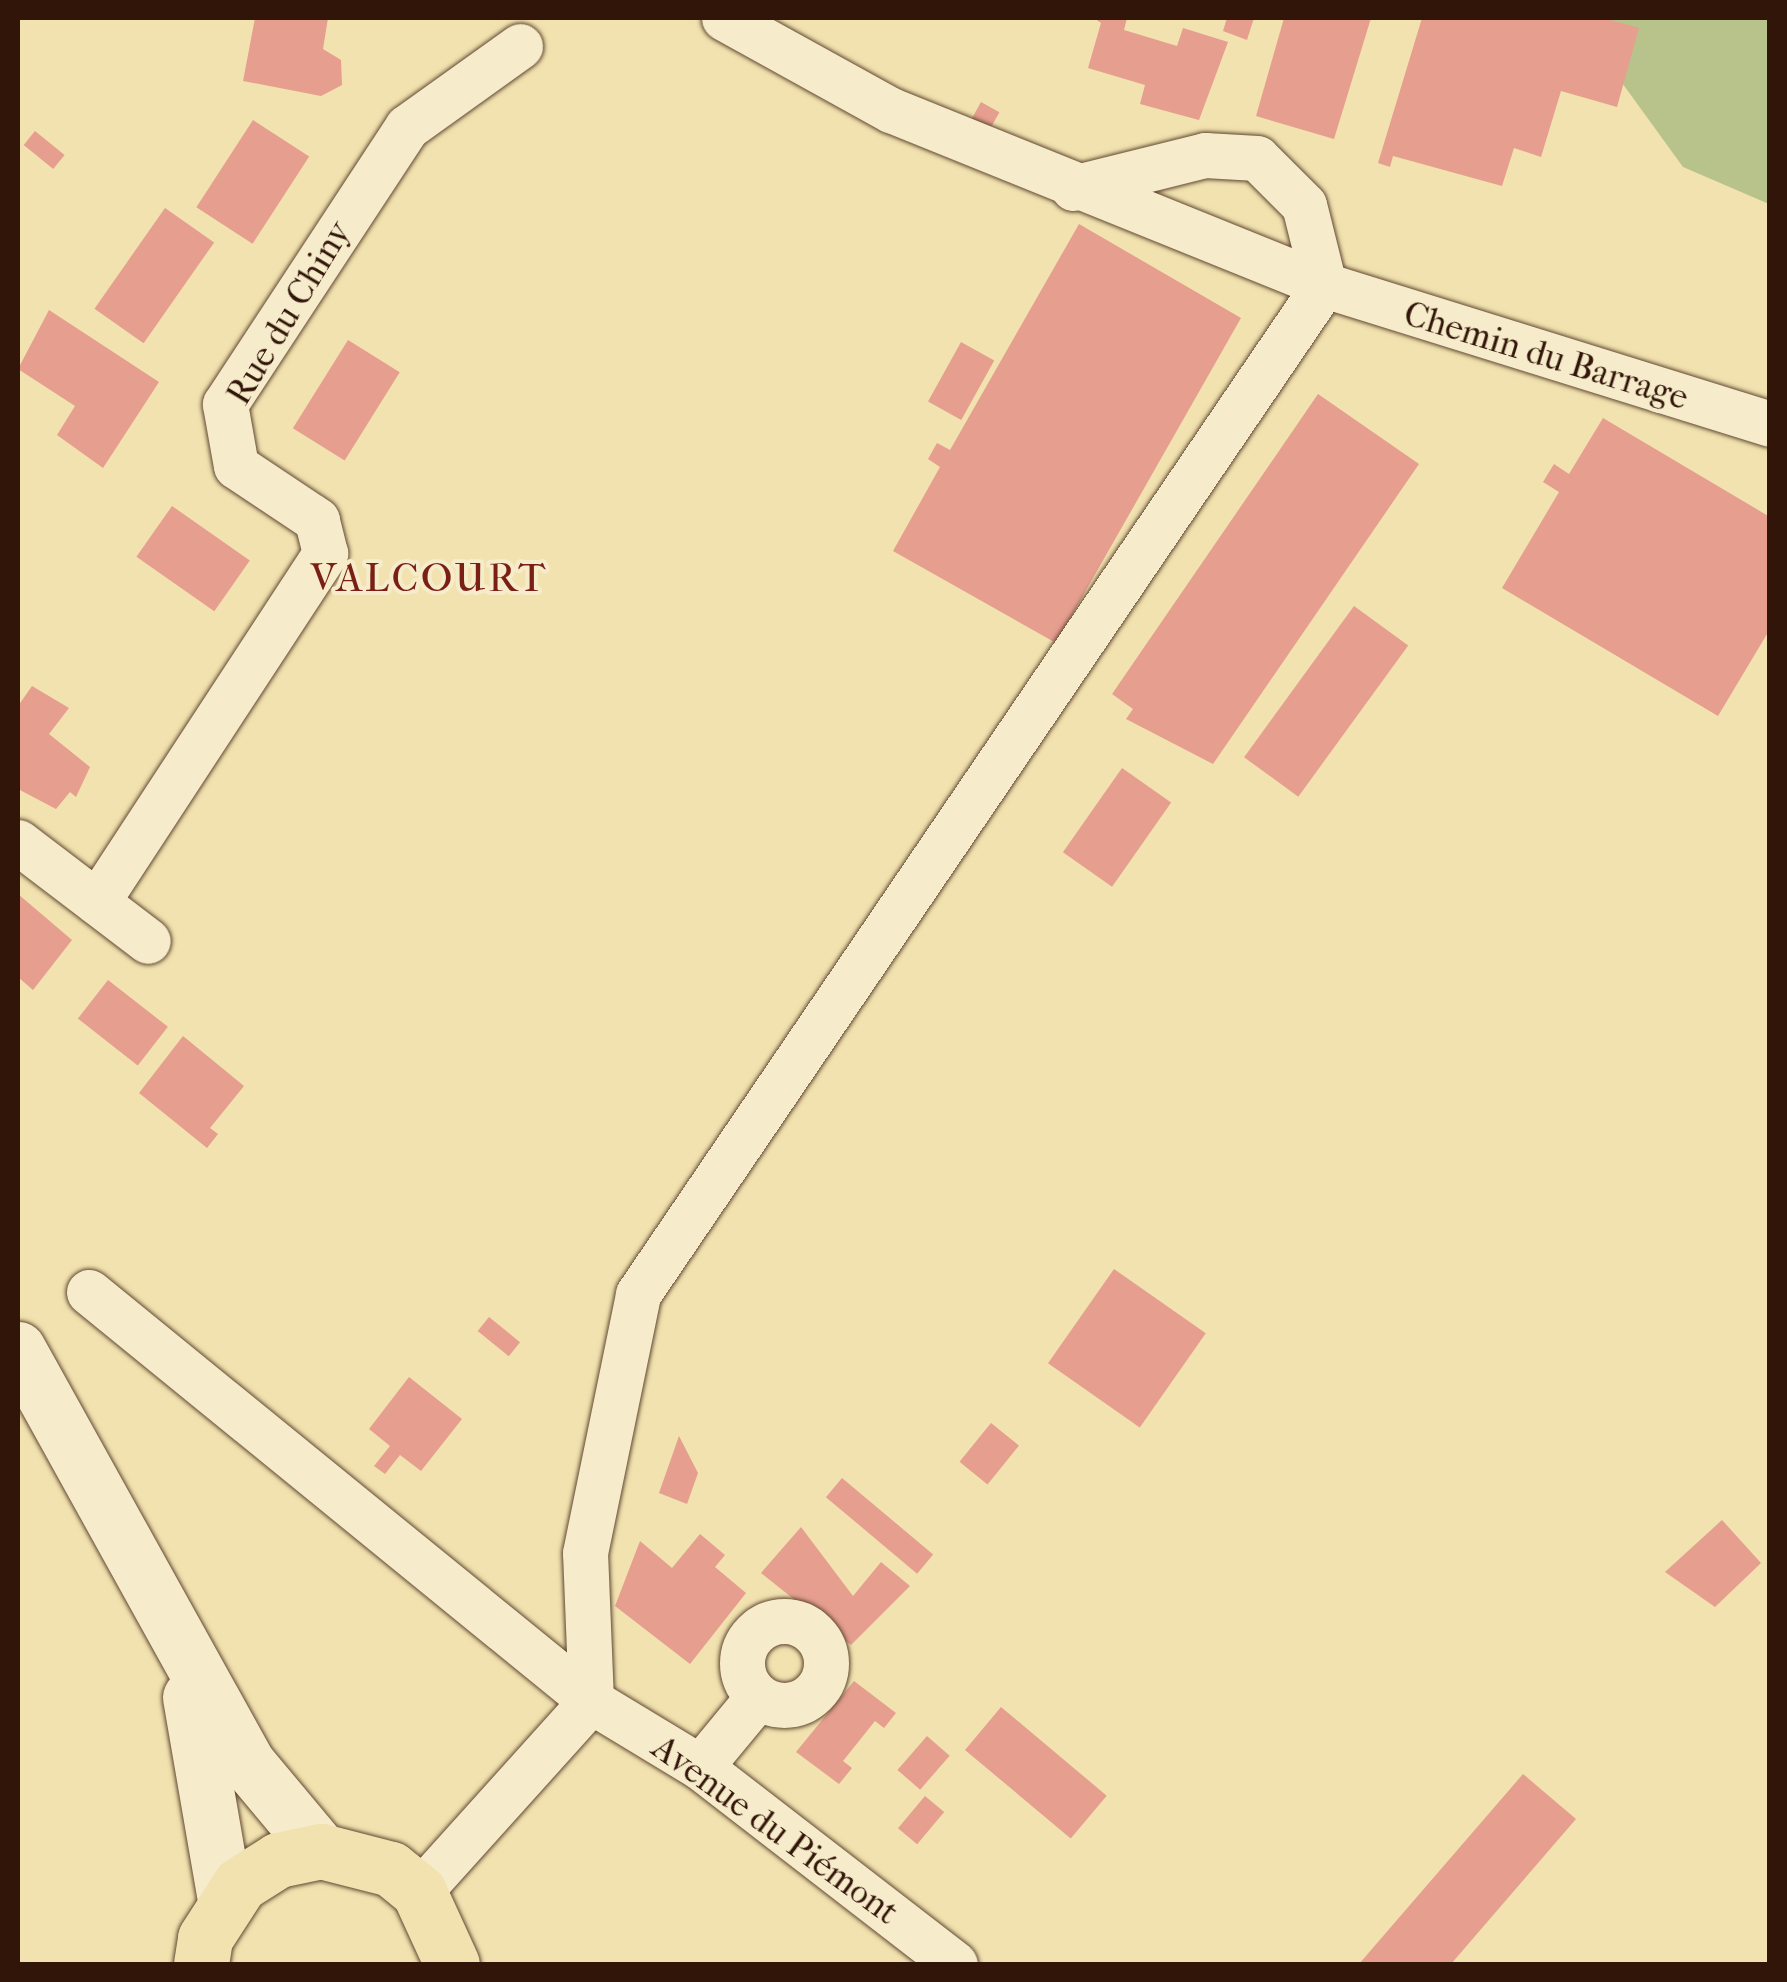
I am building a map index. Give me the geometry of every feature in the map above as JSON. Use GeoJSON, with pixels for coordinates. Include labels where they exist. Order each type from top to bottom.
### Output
{"type":"FeatureCollection","features":[{"type":"Feature","properties":{"kind":"main road"},"geometry":{"type":"LineString","coordinates":[[18,1348],[174,1641],[249,1765],[320,1851]]}},
{"type":"Feature","properties":{"kind":"main road"},"geometry":{"type":"LineString","coordinates":[[174,1641],[215,1804],[226,1900],[201,1964]]}},
{"type":"Feature","properties":{"kind":"main road"},"geometry":{"type":"LineString","coordinates":[[226,1900],[278,1860],[320,1851],[374,1862],[419,1892],[453,1963]]}},
{"type":"Feature","properties":{"kind":"street","name":"Chemin du Barrage"},"geometry":{"type":"LineString","coordinates":[[724,18],[817,74],[1073,188],[1324,286],[1770,424]]}},
{"type":"Feature","properties":{"kind":"street","name":"Rue du Chiny"},"geometry":{"type":"LineString","coordinates":[[97,902],[325,552],[317,520],[236,466],[225,404],[406,127],[520,46]]}},
{"type":"Feature","properties":{"kind":"street"},"geometry":{"type":"LineString","coordinates":[[419,1892],[591,1702],[585,1554],[638,1294],[1324,286],[1304,205],[1257,158],[1205,154],[1073,188]]}},
{"type":"Feature","properties":{"kind":"street"},"geometry":{"type":"LineString","coordinates":[[18,842],[148,941]]}},
{"type":"Feature","properties":{"kind":"street","name":"Avenue du Piémont"},"geometry":{"type":"LineString","coordinates":[[89,1292],[591,1702],[700,1767],[954,1964]]}},
{"type":"Feature","properties":{"kind":"street"},"geometry":{"type":"LineString","coordinates":[[700,1767],[758,1697]]}},
{"type":"Feature","properties":{"kind":"green space"},"geometry":{"type":"Polygon","coordinates":[[[1575,18],[1769,18],[1769,204],[1683,167],[1575,18]]]}},
{"type":"Feature","properties":{"kind":"building"},"geometry":{"type":"Polygon","coordinates":[[[255,18],[328,18],[323,49],[341,60],[342,85],[321,96],[243,81],[255,18]]]}},
{"type":"Feature","properties":{"kind":"building"},"geometry":{"type":"Polygon","coordinates":[[[1094,18],[1127,18],[1124,30],[1177,46],[1183,28],[1228,42],[1199,120],[1140,104],[1145,85],[1088,68],[1101,23],[1094,18]]]}},
{"type":"Feature","properties":{"kind":"building"},"geometry":{"type":"Polygon","coordinates":[[[1227,18],[1254,18],[1247,40],[1223,31],[1227,18]]]}},
{"type":"Feature","properties":{"kind":"building"},"geometry":{"type":"Polygon","coordinates":[[[1284,18],[1371,18],[1334,139],[1256,116],[1284,18]]]}},
{"type":"Feature","properties":{"kind":"building"},"geometry":{"type":"Polygon","coordinates":[[[1422,18],[1603,18],[1639,28],[1617,107],[1561,91],[1541,157],[1514,148],[1502,186],[1393,156],[1390,167],[1378,163],[1422,18]]]}},
{"type":"Feature","properties":{"kind":"building"},"geometry":{"type":"Polygon","coordinates":[[[981,102],[999,112],[990,130],[971,119],[981,102]]]}},
{"type":"Feature","properties":{"kind":"building"},"geometry":{"type":"Polygon","coordinates":[[[253,120],[309,156],[253,244],[196,207],[253,120]]]}},
{"type":"Feature","properties":{"kind":"building"},"geometry":{"type":"Polygon","coordinates":[[[35,131],[65,155],[53,169],[24,145],[35,131]]]}},
{"type":"Feature","properties":{"kind":"building"},"geometry":{"type":"Polygon","coordinates":[[[165,208],[214,242],[144,343],[94,309],[165,208]]]}},
{"type":"Feature","properties":{"kind":"building"},"geometry":{"type":"Polygon","coordinates":[[[1079,224],[1241,318],[1056,643],[893,551],[940,467],[928,459],[937,443],[950,450],[1079,224]]]}},
{"type":"Feature","properties":{"kind":"building"},"geometry":{"type":"Polygon","coordinates":[[[49,310],[159,382],[103,468],[57,435],[75,406],[18,369],[49,310]]]}},
{"type":"Feature","properties":{"kind":"building"},"geometry":{"type":"Polygon","coordinates":[[[348,340],[400,372],[345,461],[293,428],[348,340]]]}},
{"type":"Feature","properties":{"kind":"building"},"geometry":{"type":"Polygon","coordinates":[[[961,342],[994,360],[961,420],[928,401],[961,342]]]}},
{"type":"Feature","properties":{"kind":"building"},"geometry":{"type":"Polygon","coordinates":[[[1318,394],[1419,464],[1213,764],[1126,719],[1133,709],[1112,694],[1318,394]]]}},
{"type":"Feature","properties":{"kind":"building"},"geometry":{"type":"Polygon","coordinates":[[[1603,418],[1770,517],[1770,629],[1718,716],[1502,588],[1559,492],[1543,482],[1554,464],[1569,474],[1603,418]]]}},
{"type":"Feature","properties":{"kind":"building"},"geometry":{"type":"Polygon","coordinates":[[[172,506],[250,560],[214,611],[136,557],[172,506]]]}},
{"type":"Feature","properties":{"kind":"building"},"geometry":{"type":"Polygon","coordinates":[[[1354,606],[1408,645],[1298,797],[1244,757],[1354,606]]]}},
{"type":"Feature","properties":{"kind":"building"},"geometry":{"type":"Polygon","coordinates":[[[32,686],[69,708],[49,734],[90,767],[76,797],[70,792],[56,809],[18,789],[18,706],[32,686]]]}},
{"type":"Feature","properties":{"kind":"building"},"geometry":{"type":"Polygon","coordinates":[[[1122,768],[1171,802],[1112,887],[1063,852],[1122,768]]]}},
{"type":"Feature","properties":{"kind":"building"},"geometry":{"type":"Polygon","coordinates":[[[18,894],[72,940],[33,990],[18,977],[18,894]]]}},
{"type":"Feature","properties":{"kind":"building"},"geometry":{"type":"Polygon","coordinates":[[[108,980],[168,1027],[138,1065],[78,1019],[108,980]]]}},
{"type":"Feature","properties":{"kind":"building"},"geometry":{"type":"Polygon","coordinates":[[[183,1036],[244,1086],[210,1128],[218,1134],[207,1148],[139,1093],[183,1036]]]}},
{"type":"Feature","properties":{"kind":"building"},"geometry":{"type":"Polygon","coordinates":[[[1114,1269],[1206,1333],[1140,1427],[1048,1363],[1114,1269]]]}},
{"type":"Feature","properties":{"kind":"building"},"geometry":{"type":"Polygon","coordinates":[[[489,1317],[520,1342],[509,1356],[478,1331],[489,1317]]]}},
{"type":"Feature","properties":{"kind":"building"},"geometry":{"type":"Polygon","coordinates":[[[409,1377],[462,1419],[421,1471],[400,1455],[385,1474],[374,1466],[390,1446],[369,1429],[409,1377]]]}},
{"type":"Feature","properties":{"kind":"building"},"geometry":{"type":"Polygon","coordinates":[[[991,1423],[1019,1446],[988,1485],[960,1462],[991,1423]]]}},
{"type":"Feature","properties":{"kind":"building"},"geometry":{"type":"Polygon","coordinates":[[[679,1436],[698,1473],[687,1504],[659,1493],[679,1436]]]}},
{"type":"Feature","properties":{"kind":"building"},"geometry":{"type":"Polygon","coordinates":[[[842,1478],[933,1554],[917,1574],[826,1497],[842,1478]]]}},
{"type":"Feature","properties":{"kind":"building"},"geometry":{"type":"Polygon","coordinates":[[[1722,1520],[1761,1563],[1715,1607],[1665,1572],[1722,1520]]]}},
{"type":"Feature","properties":{"kind":"building"},"geometry":{"type":"Polygon","coordinates":[[[801,1527],[853,1596],[881,1562],[910,1586],[851,1645],[761,1573],[801,1527]]]}},
{"type":"Feature","properties":{"kind":"building"},"geometry":{"type":"Polygon","coordinates":[[[700,1534],[725,1555],[715,1567],[746,1593],[690,1664],[615,1606],[640,1541],[672,1568],[700,1534]]]}},
{"type":"Feature","properties":{"kind":"building"},"geometry":{"type":"Polygon","coordinates":[[[854,1681],[896,1713],[884,1728],[875,1721],[843,1761],[852,1768],[839,1784],[796,1752],[854,1681]]]}},
{"type":"Feature","properties":{"kind":"building"},"geometry":{"type":"Polygon","coordinates":[[[1001,1707],[1107,1796],[1071,1839],[965,1750],[1001,1707]]]}},
{"type":"Feature","properties":{"kind":"building"},"geometry":{"type":"Polygon","coordinates":[[[927,1736],[950,1756],[920,1790],[897,1770],[927,1736]]]}},
{"type":"Feature","properties":{"kind":"building"},"geometry":{"type":"Polygon","coordinates":[[[1523,1774],[1576,1819],[1451,1964],[1359,1964],[1523,1774]]]}},
{"type":"Feature","properties":{"kind":"building"},"geometry":{"type":"Polygon","coordinates":[[[925,1796],[944,1812],[917,1844],[898,1828],[925,1796]]]}},
{"type":"Feature","properties":{"kind":"district","name":"VALCOURT"},"geometry":{"type":"Point","coordinates":[429,578]}}]}
